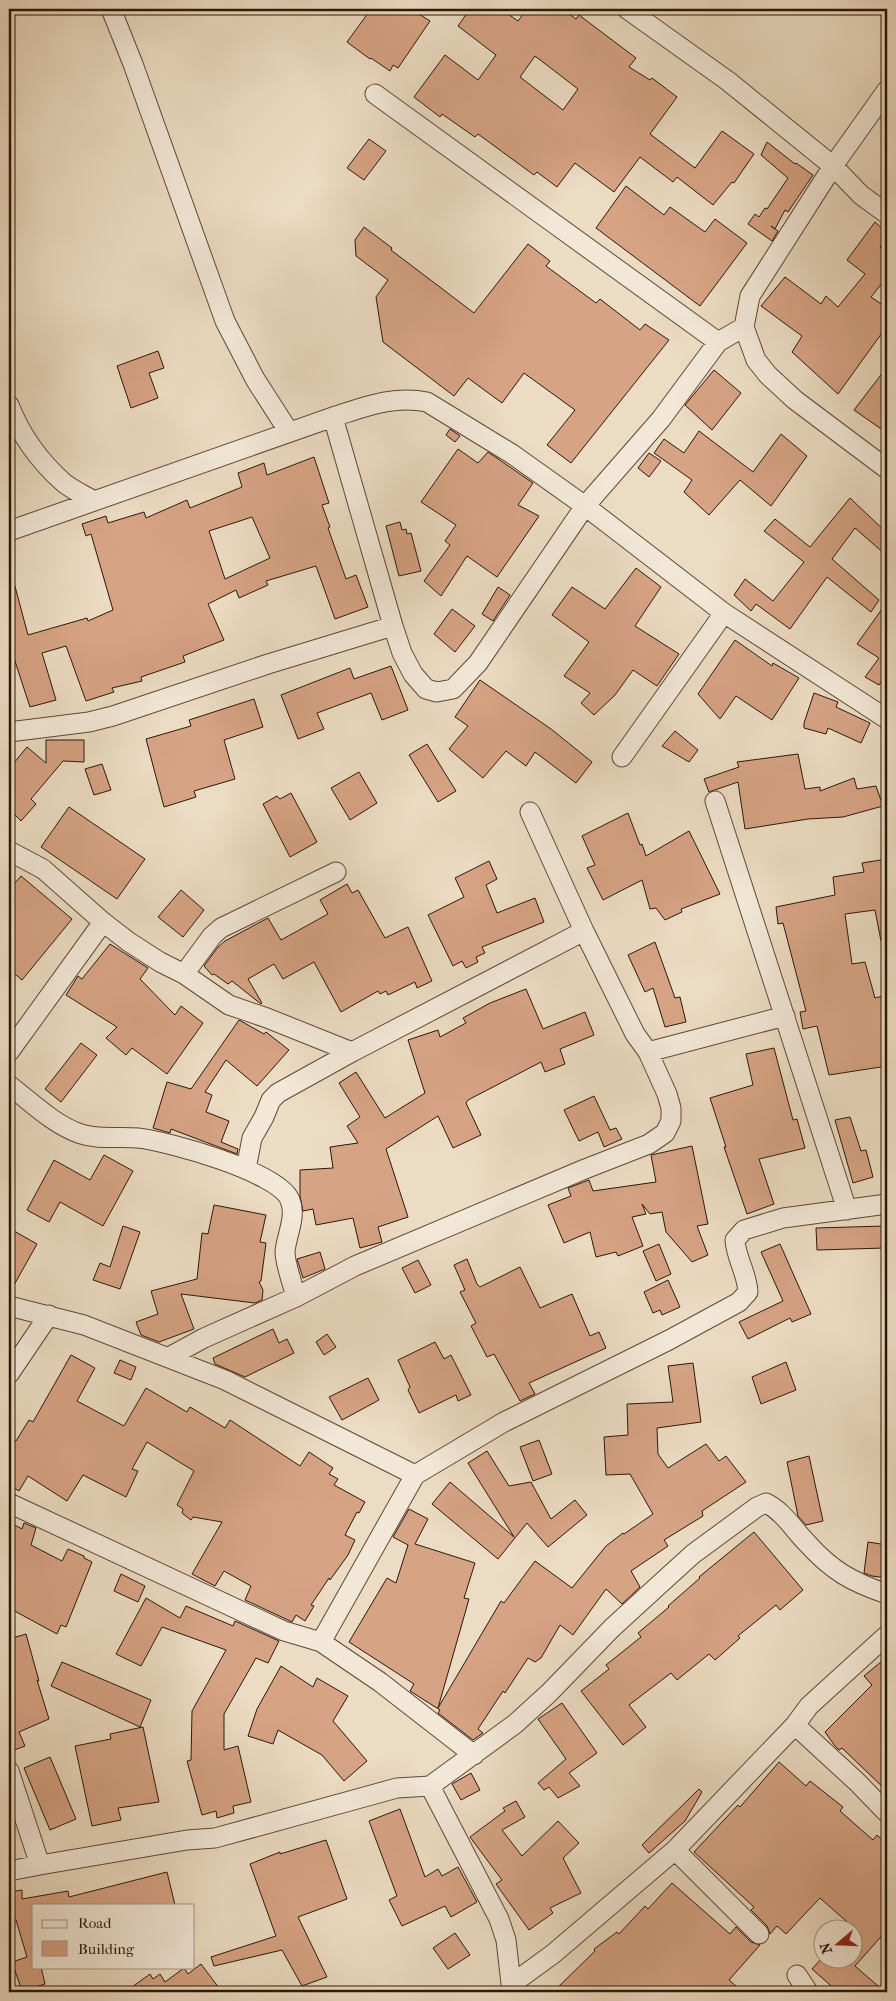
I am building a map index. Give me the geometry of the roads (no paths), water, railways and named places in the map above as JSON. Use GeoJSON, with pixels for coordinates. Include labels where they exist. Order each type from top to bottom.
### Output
{"type":"FeatureCollection","features":[{"type":"Feature","properties":{"kind":"street"},"geometry":{"type":"LineString","coordinates":[[111,9],[133,64],[225,321],[255,379],[289,432]]}},
{"type":"Feature","properties":{"kind":"street"},"geometry":{"type":"LineString","coordinates":[[627,9],[728,81],[834,166],[861,195],[887,214]]}},
{"type":"Feature","properties":{"kind":"street"},"geometry":{"type":"LineString","coordinates":[[887,90],[834,166],[750,296],[744,327],[756,360],[768,375],[795,400],[887,469]]}},
{"type":"Feature","properties":{"kind":"street"},"geometry":{"type":"LineString","coordinates":[[375,94],[718,342]]}},
{"type":"Feature","properties":{"kind":"street"},"geometry":{"type":"LineString","coordinates":[[333,417],[402,653],[413,674],[426,690],[437,692],[453,689],[478,663],[586,506],[661,419],[718,342],[744,327]]}},
{"type":"Feature","properties":{"kind":"street"},"geometry":{"type":"LineString","coordinates":[[9,530],[289,432],[387,400],[412,399],[427,402],[512,454],[586,506],[724,612],[887,719]]}},
{"type":"Feature","properties":{"kind":"street"},"geometry":{"type":"LineString","coordinates":[[9,405],[18,429],[29,445],[65,484],[94,501]]}},
{"type":"Feature","properties":{"kind":"street"},"geometry":{"type":"LineString","coordinates":[[622,757],[724,612]]}},
{"type":"Feature","properties":{"kind":"street"},"geometry":{"type":"LineString","coordinates":[[9,732],[89,722],[113,716],[260,667],[393,626]]}},
{"type":"Feature","properties":{"kind":"street"},"geometry":{"type":"LineString","coordinates":[[715,802],[848,1210]]}},
{"type":"Feature","properties":{"kind":"street"},"geometry":{"type":"LineString","coordinates":[[169,1357],[204,1338],[296,1297],[355,1266],[649,1144],[665,1133],[671,1121],[671,1108],[648,1052],[635,1034],[584,931],[530,812]]}},
{"type":"Feature","properties":{"kind":"street"},"geometry":{"type":"LineString","coordinates":[[9,851],[43,869],[103,922],[160,962],[184,974],[229,1005],[352,1052]]}},
{"type":"Feature","properties":{"kind":"street"},"geometry":{"type":"LineString","coordinates":[[184,974],[212,936],[221,928],[336,872]]}},
{"type":"Feature","properties":{"kind":"street"},"geometry":{"type":"LineString","coordinates":[[9,1052],[103,922]]}},
{"type":"Feature","properties":{"kind":"street"},"geometry":{"type":"LineString","coordinates":[[246,1169],[252,1138],[271,1100],[278,1093],[352,1052],[584,931]]}},
{"type":"Feature","properties":{"kind":"street"},"geometry":{"type":"LineString","coordinates":[[648,1052],[784,1016]]}},
{"type":"Feature","properties":{"kind":"street"},"geometry":{"type":"LineString","coordinates":[[9,1085],[63,1126],[81,1134],[101,1138],[153,1140],[183,1146],[246,1169],[286,1194],[291,1201],[292,1223],[285,1253],[296,1297]]}},
{"type":"Feature","properties":{"kind":"street"},"geometry":{"type":"LineString","coordinates":[[321,1642],[415,1475],[504,1422],[669,1340],[739,1302],[748,1292],[747,1282],[736,1250],[736,1240],[744,1230],[783,1218],[887,1204]]}},
{"type":"Feature","properties":{"kind":"street"},"geometry":{"type":"LineString","coordinates":[[9,1306],[84,1325],[225,1380],[415,1475]]}},
{"type":"Feature","properties":{"kind":"street"},"geometry":{"type":"LineString","coordinates":[[9,1374],[50,1315]]}},
{"type":"Feature","properties":{"kind":"street"},"geometry":{"type":"LineString","coordinates":[[9,1503],[284,1631],[321,1642],[380,1682],[474,1755]]}},
{"type":"Feature","properties":{"kind":"street"},"geometry":{"type":"LineString","coordinates":[[9,1871],[187,1840],[215,1838],[397,1788],[430,1786],[515,1724],[549,1693],[612,1628],[693,1554],[766,1503],[774,1507],[808,1545],[846,1578],[887,1594]]}},
{"type":"Feature","properties":{"kind":"street"},"geometry":{"type":"LineString","coordinates":[[513,1988],[675,1850],[795,1725],[809,1706],[887,1635]]}},
{"type":"Feature","properties":{"kind":"street"},"geometry":{"type":"LineString","coordinates":[[795,1725],[857,1782],[887,1813]]}},
{"type":"Feature","properties":{"kind":"street"},"geometry":{"type":"LineString","coordinates":[[9,1771],[40,1865]]}},
{"type":"Feature","properties":{"kind":"street"},"geometry":{"type":"LineString","coordinates":[[430,1786],[499,1919],[506,1940],[513,1988]]}},
{"type":"Feature","properties":{"kind":"street"},"geometry":{"type":"LineString","coordinates":[[675,1850],[759,1934]]}},
{"type":"Feature","properties":{"kind":"street"},"geometry":{"type":"LineString","coordinates":[[797,1975],[808,1992]]}}]}
